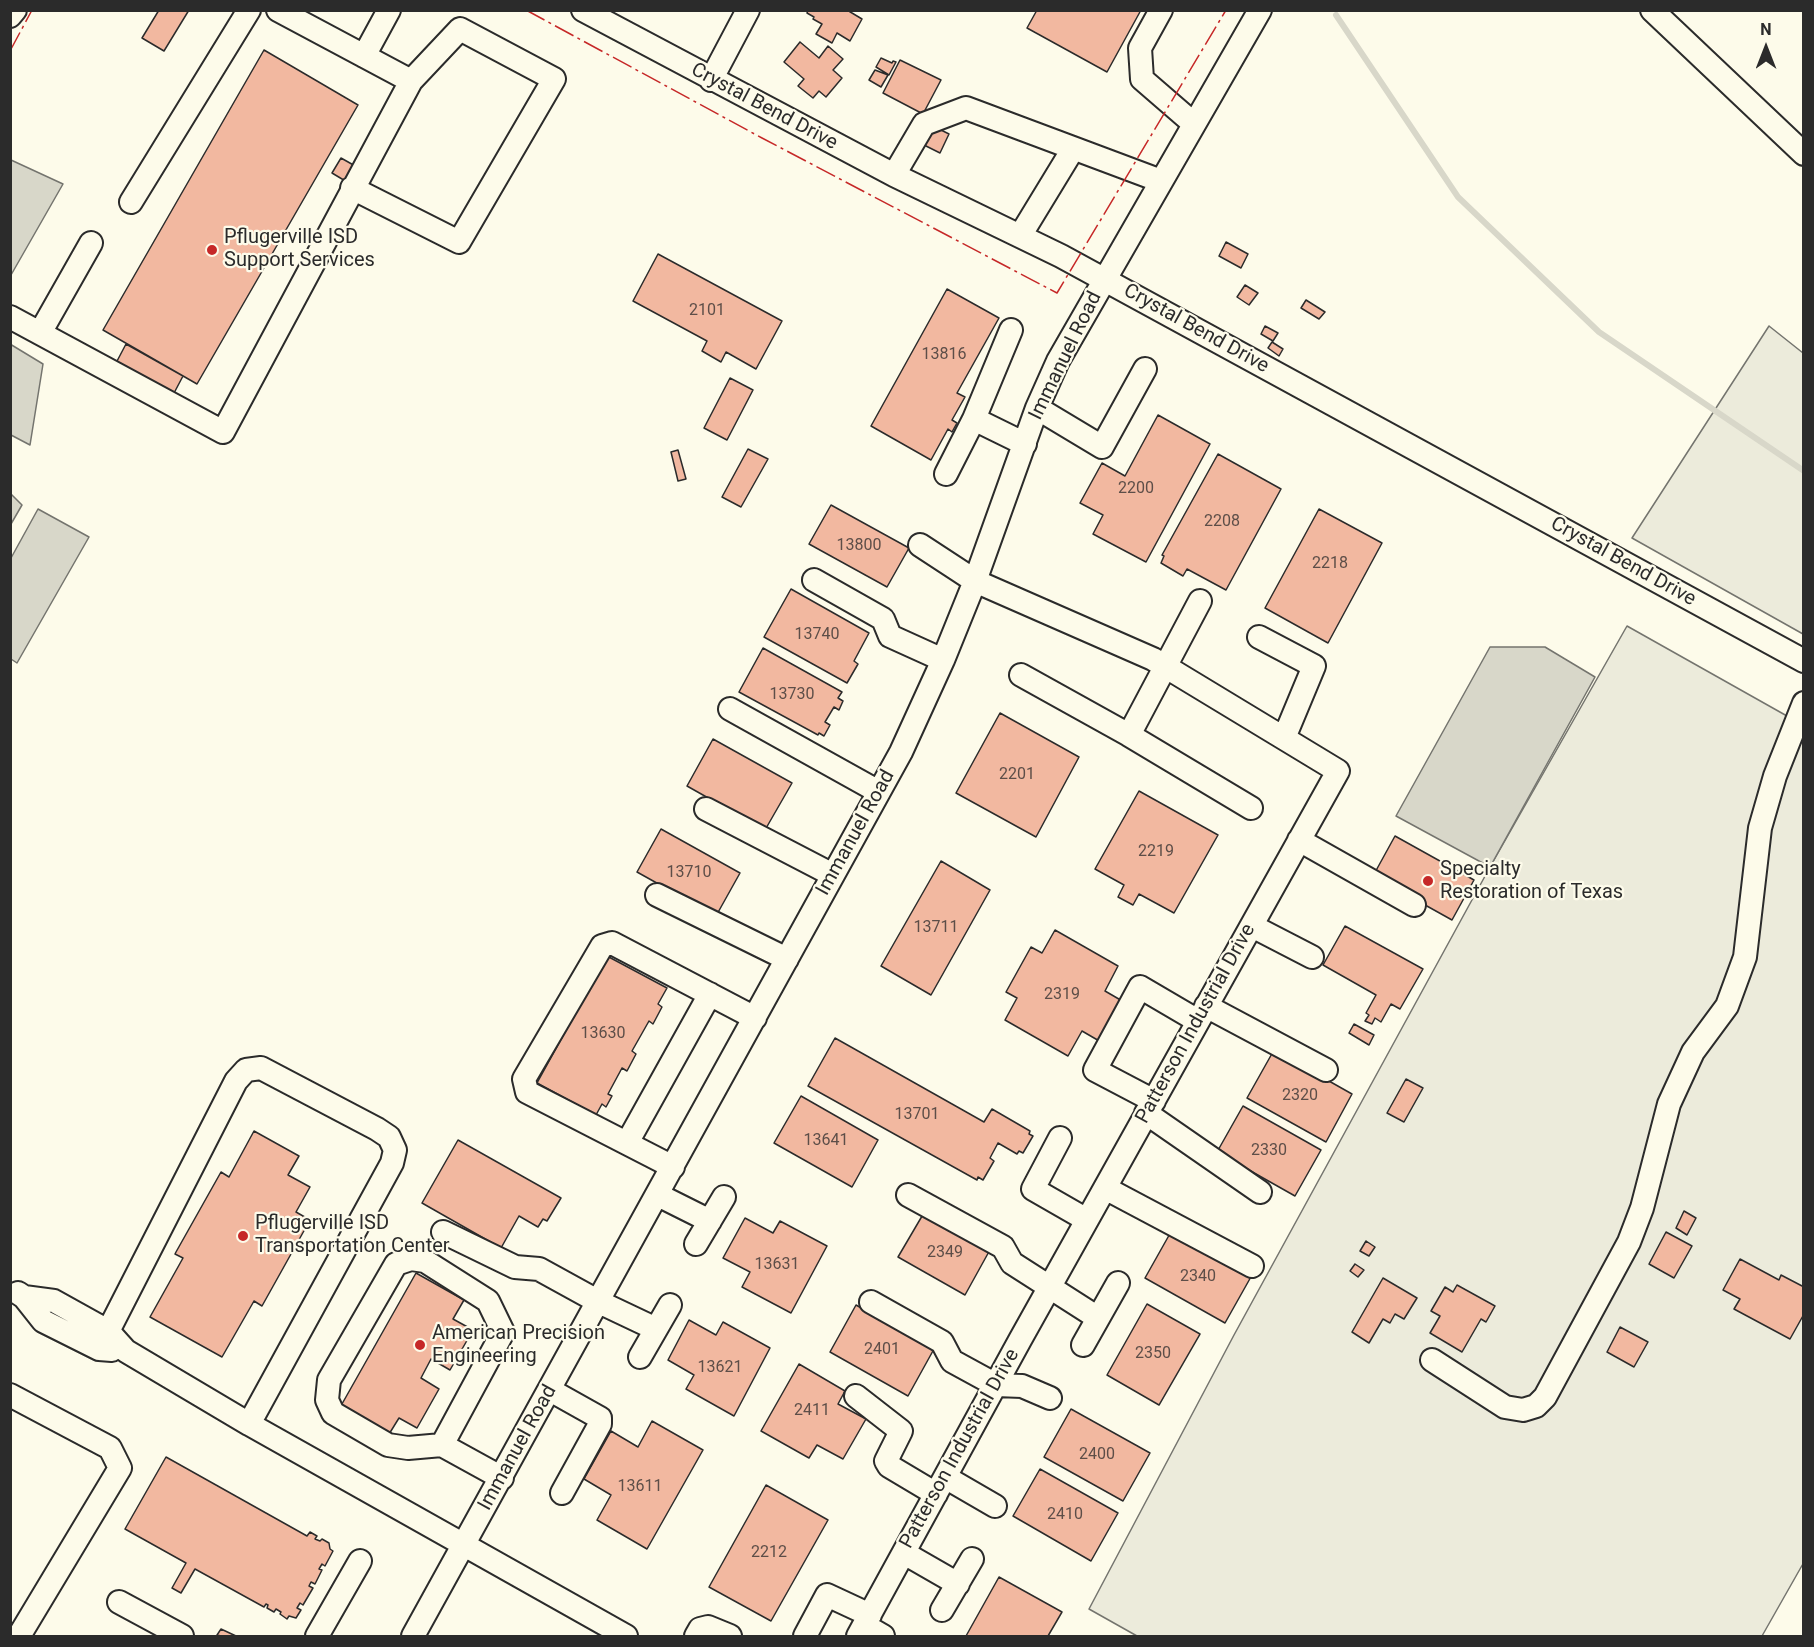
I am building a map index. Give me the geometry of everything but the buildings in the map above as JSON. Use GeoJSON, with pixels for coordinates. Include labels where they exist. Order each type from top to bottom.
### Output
{"type":"FeatureCollection","features":[{"type":"Feature","properties":{"kind":"street"},"geometry":{"type":"LineString","coordinates":[[10,16],[15,10]]}},
{"type":"Feature","properties":{"kind":"street"},"geometry":{"type":"LineString","coordinates":[[131,202],[249,10]]}},
{"type":"Feature","properties":{"kind":"street"},"geometry":{"type":"LineString","coordinates":[[278,10],[411,81]]}},
{"type":"Feature","properties":{"kind":"street"},"geometry":{"type":"LineString","coordinates":[[364,56],[389,10]]}},
{"type":"Feature","properties":{"kind":"street","name":"Crystal Bend Drive"},"geometry":{"type":"LineString","coordinates":[[582,10],[894,175],[1104,279],[1803,661]]}},
{"type":"Feature","properties":{"kind":"street"},"geometry":{"type":"LineString","coordinates":[[711,80],[748,10]]}},
{"type":"Feature","properties":{"kind":"street"},"geometry":{"type":"LineString","coordinates":[[1161,10],[1140,48],[1142,79],[1194,124]]}},
{"type":"Feature","properties":{"kind":"street","name":"Immanuel Road"},"geometry":{"type":"LineString","coordinates":[[412,1636],[502,1478],[901,752],[943,660],[975,581],[1037,408],[1058,362],[1260,10]]}},
{"type":"Feature","properties":{"kind":"street"},"geometry":{"type":"LineString","coordinates":[[1652,10],[1803,154]]}},
{"type":"Feature","properties":{"kind":"street"},"geometry":{"type":"LineString","coordinates":[[10,317],[223,432],[352,188],[411,81],[460,29],[554,79],[459,242],[352,188]]}},
{"type":"Feature","properties":{"kind":"street"},"geometry":{"type":"LineString","coordinates":[[894,175],[924,124],[966,108],[1161,181]]}},
{"type":"Feature","properties":{"kind":"street"},"geometry":{"type":"LineString","coordinates":[[1020,236],[1073,148]]}},
{"type":"Feature","properties":{"kind":"street"},"geometry":{"type":"LineString","coordinates":[[40,333],[91,243]]}},
{"type":"Feature","properties":{"kind":"street"},"geometry":{"type":"LineString","coordinates":[[946,474],[974,418],[1011,330]]}},
{"type":"Feature","properties":{"kind":"street"},"geometry":{"type":"LineString","coordinates":[[1037,408],[1102,447],[1145,369]]}},
{"type":"Feature","properties":{"kind":"street"},"geometry":{"type":"LineString","coordinates":[[974,418],[1025,444]]}},
{"type":"Feature","properties":{"kind":"street","name":"Patterson Industrial Drive"},"geometry":{"type":"LineString","coordinates":[[869,1628],[904,1552],[940,1486],[1338,771],[1165,665],[975,581],[920,545]]}},
{"type":"Feature","properties":{"kind":"street"},"geometry":{"type":"LineString","coordinates":[[814,580],[883,619],[890,636],[943,660]]}},
{"type":"Feature","properties":{"kind":"street"},"geometry":{"type":"LineString","coordinates":[[1129,735],[1200,602]]}},
{"type":"Feature","properties":{"kind":"street"},"geometry":{"type":"LineString","coordinates":[[1259,637],[1314,666],[1284,738]]}},
{"type":"Feature","properties":{"kind":"street"},"geometry":{"type":"LineString","coordinates":[[1021,675],[1129,735],[1251,808]]}},
{"type":"Feature","properties":{"kind":"street"},"geometry":{"type":"LineString","coordinates":[[1432,1360],[1505,1407],[1523,1410],[1536,1406],[1545,1397],[1629,1242],[1642,1208],[1669,1104],[1693,1052],[1727,1006],[1745,957],[1760,828],[1775,776],[1803,703]]}},
{"type":"Feature","properties":{"kind":"street"},"geometry":{"type":"LineString","coordinates":[[730,709],[879,792]]}},
{"type":"Feature","properties":{"kind":"street"},"geometry":{"type":"LineString","coordinates":[[706,809],[833,875]]}},
{"type":"Feature","properties":{"kind":"street"},"geometry":{"type":"LineString","coordinates":[[1299,840],[1414,905]]}},
{"type":"Feature","properties":{"kind":"street"},"geometry":{"type":"LineString","coordinates":[[657,895],[787,959]]}},
{"type":"Feature","properties":{"kind":"street"},"geometry":{"type":"LineString","coordinates":[[1252,926],[1312,957]]}},
{"type":"Feature","properties":{"kind":"street"},"geometry":{"type":"LineString","coordinates":[[673,1167],[527,1092],[524,1079],[602,946],[612,943],[755,1018]]}},
{"type":"Feature","properties":{"kind":"street"},"geometry":{"type":"LineString","coordinates":[[1260,1192],[1150,1107],[1095,1070],[1140,987],[1326,1070]]}},
{"type":"Feature","properties":{"kind":"street"},"geometry":{"type":"LineString","coordinates":[[627,1143],[710,994]]}},
{"type":"Feature","properties":{"kind":"street"},"geometry":{"type":"LineString","coordinates":[[103,1340],[236,1081],[246,1070],[261,1068],[383,1133],[389,1137],[395,1150],[392,1163],[249,1424]]}},
{"type":"Feature","properties":{"kind":"street"},"geometry":{"type":"LineString","coordinates":[[1060,1138],[1033,1189],[1087,1220]]}},
{"type":"Feature","properties":{"kind":"street"},"geometry":{"type":"LineString","coordinates":[[1105,1188],[1252,1266]]}},
{"type":"Feature","properties":{"kind":"street"},"geometry":{"type":"LineString","coordinates":[[658,1195],[710,1221]]}},
{"type":"Feature","properties":{"kind":"street"},"geometry":{"type":"LineString","coordinates":[[908,1195],[1003,1247],[1012,1263],[1098,1318]]}},
{"type":"Feature","properties":{"kind":"street"},"geometry":{"type":"LineString","coordinates":[[696,1244],[724,1197]]}},
{"type":"Feature","properties":{"kind":"street"},"geometry":{"type":"LineString","coordinates":[[443,1232],[515,1267],[539,1269],[599,1302],[656,1329]]}},
{"type":"Feature","properties":{"kind":"street"},"geometry":{"type":"LineString","coordinates":[[442,1445],[503,1332],[488,1302],[425,1261],[411,1259],[396,1264],[328,1380],[327,1400],[333,1413],[388,1445],[408,1448],[442,1445],[502,1478]]}},
{"type":"Feature","properties":{"kind":"street"},"geometry":{"type":"LineString","coordinates":[[1083,1344],[1118,1283]]}},
{"type":"Feature","properties":{"kind":"street"},"geometry":{"type":"LineString","coordinates":[[17,1293],[54,1301],[103,1340],[463,1543],[593,1628],[626,1636]]}},
{"type":"Feature","properties":{"kind":"street"},"geometry":{"type":"LineString","coordinates":[[871,1302],[942,1342],[952,1361],[996,1385],[1022,1386],[1050,1398]]}},
{"type":"Feature","properties":{"kind":"street"},"geometry":{"type":"LineString","coordinates":[[640,1357],[670,1305]]}},
{"type":"Feature","properties":{"kind":"street"},"geometry":{"type":"LineString","coordinates":[[550,1390],[600,1418],[600,1424],[562,1493]]}},
{"type":"Feature","properties":{"kind":"street"},"geometry":{"type":"LineString","coordinates":[[10,1395],[110,1448],[120,1468],[19,1636]]}},
{"type":"Feature","properties":{"kind":"street"},"geometry":{"type":"LineString","coordinates":[[856,1396],[902,1431],[886,1461],[889,1466],[995,1506]]}},
{"type":"Feature","properties":{"kind":"street"},"geometry":{"type":"LineString","coordinates":[[904,1552],[958,1584]]}},
{"type":"Feature","properties":{"kind":"street"},"geometry":{"type":"LineString","coordinates":[[942,1610],[972,1559]]}},
{"type":"Feature","properties":{"kind":"street"},"geometry":{"type":"LineString","coordinates":[[317,1636],[360,1561]]}},
{"type":"Feature","properties":{"kind":"street"},"geometry":{"type":"LineString","coordinates":[[805,1636],[827,1595],[869,1628]]}},
{"type":"Feature","properties":{"kind":"street"},"geometry":{"type":"LineString","coordinates":[[119,1602],[182,1636]]}},
{"type":"Feature","properties":{"kind":"street"},"geometry":{"type":"LineString","coordinates":[[696,1636],[700,1629],[708,1627],[730,1636]]}},
{"type":"Feature","properties":{"kind":"shaded area"},"geometry":{"type":"Polygon","coordinates":[[[11,160],[63,184],[11,275],[11,160]]]}},
{"type":"Feature","properties":{"kind":"shaded area"},"geometry":{"type":"Polygon","coordinates":[[[1769,326],[1803,353],[1803,634],[1632,538],[1769,326]]]}},
{"type":"Feature","properties":{"kind":"shaded area"},"geometry":{"type":"Polygon","coordinates":[[[10,344],[43,364],[30,445],[11,435],[10,344]]]}},
{"type":"Feature","properties":{"kind":"shaded area"},"geometry":{"type":"Polygon","coordinates":[[[11,494],[22,505],[11,524],[11,494]]]}},
{"type":"Feature","properties":{"kind":"shaded area"},"geometry":{"type":"Polygon","coordinates":[[[38,509],[89,537],[17,663],[11,659],[11,558],[38,509]]]}},
{"type":"Feature","properties":{"kind":"shaded area"},"geometry":{"type":"Polygon","coordinates":[[[1627,626],[1803,725],[1804,1562],[1762,1636],[1137,1636],[1089,1609],[1234,1335],[1490,867],[1627,626]]]}},
{"type":"Feature","properties":{"kind":"shaded area"},"geometry":{"type":"Polygon","coordinates":[[[1490,647],[1545,647],[1595,677],[1490,867],[1396,816],[1490,647]]]}},
{"type":"Feature","properties":{"kind":"waterway"},"geometry":{"type":"LineString","coordinates":[[1336,15],[1458,197],[1599,332],[1804,471]]}},
{"type":"Feature","properties":{"kind":"power"},"geometry":{"type":"LineString","coordinates":[[10,51],[32,10]]}},
{"type":"Feature","properties":{"kind":"power"},"geometry":{"type":"LineString","coordinates":[[526,10],[762,138],[1057,293],[1226,10]]}},
{"type":"Feature","properties":{"kind":"place","name":"Pflugerville ISD Support Services"},"geometry":{"type":"Point","coordinates":[212,250]}},
{"type":"Feature","properties":{"kind":"place","name":"Specialty Restoration of Texas"},"geometry":{"type":"Point","coordinates":[1428,881]}},
{"type":"Feature","properties":{"kind":"place","name":"Pflugerville ISD Transportation Center"},"geometry":{"type":"Point","coordinates":[243,1236]}},
{"type":"Feature","properties":{"kind":"place","name":"American Precision Engineering"},"geometry":{"type":"Point","coordinates":[420,1345]}}]}
